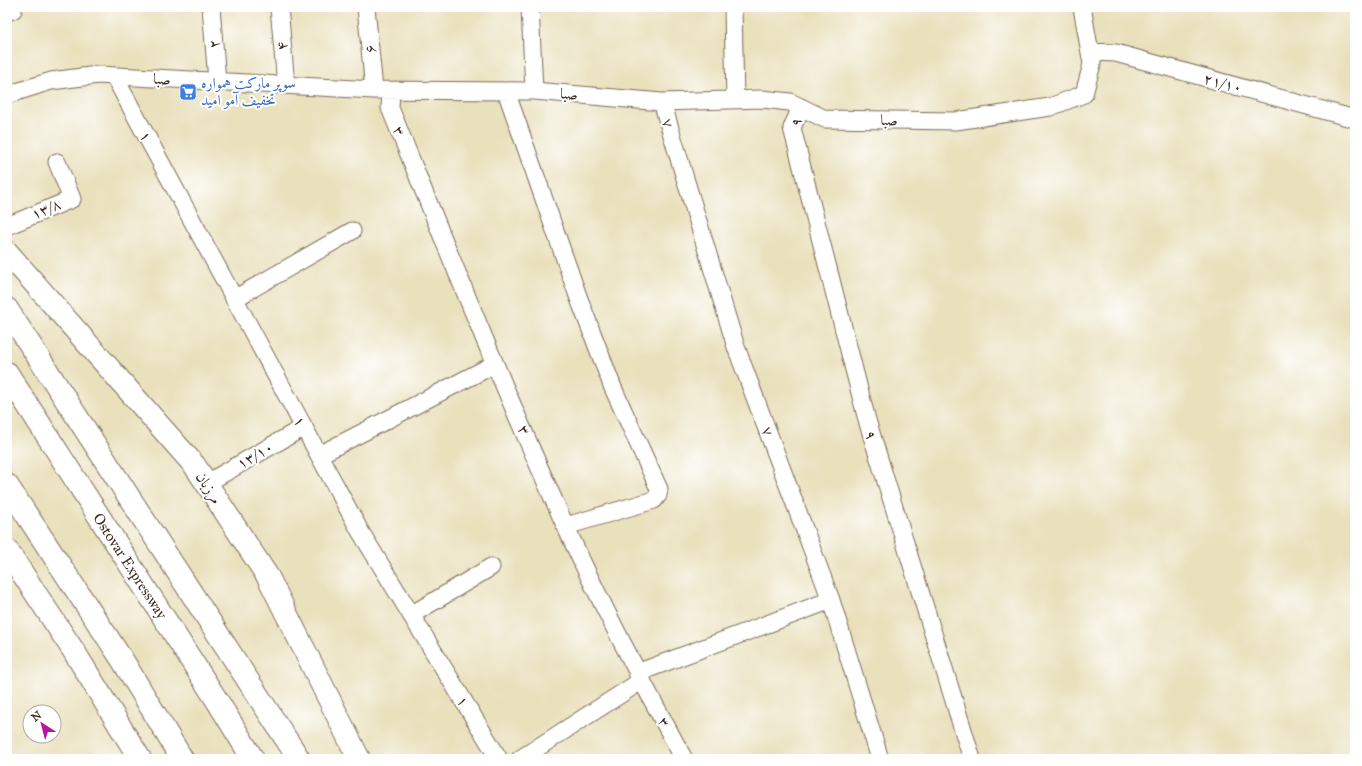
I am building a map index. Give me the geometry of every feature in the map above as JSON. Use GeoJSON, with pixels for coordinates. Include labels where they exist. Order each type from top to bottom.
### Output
{"type":"FeatureCollection","features":[{"type":"Feature","properties":{"kind":"main road","name":"مرزبان"},"geometry":{"type":"LineString","coordinates":[[7,252],[195,466],[207,483],[268,577],[359,759]]}},
{"type":"Feature","properties":{"kind":"main road"},"geometry":{"type":"LineString","coordinates":[[7,309],[299,759]]}},
{"type":"Feature","properties":{"kind":"main road","name":"Ostovar Expressway"},"geometry":{"type":"LineString","coordinates":[[7,373],[253,759]]}},
{"type":"Feature","properties":{"kind":"main road"},"geometry":{"type":"LineString","coordinates":[[7,485],[123,661],[182,759]]}},
{"type":"Feature","properties":{"kind":"main road"},"geometry":{"type":"LineString","coordinates":[[7,550],[75,653],[140,759]]}},
{"type":"Feature","properties":{"kind":"street","name":"۲"},"geometry":{"type":"LineString","coordinates":[[211,7],[217,81]]}},
{"type":"Feature","properties":{"kind":"street","name":"۴"},"geometry":{"type":"LineString","coordinates":[[279,7],[286,85]]}},
{"type":"Feature","properties":{"kind":"street","name":"۶"},"geometry":{"type":"LineString","coordinates":[[366,7],[374,90]]}},
{"type":"Feature","properties":{"kind":"street"},"geometry":{"type":"LineString","coordinates":[[530,7],[534,91]]}},
{"type":"Feature","properties":{"kind":"street"},"geometry":{"type":"LineString","coordinates":[[733,7],[735,100]]}},
{"type":"Feature","properties":{"kind":"street"},"geometry":{"type":"LineString","coordinates":[[1082,7],[1090,52]]}},
{"type":"Feature","properties":{"kind":"street","name":"صبا"},"geometry":{"type":"LineString","coordinates":[[7,95],[51,81],[98,75],[391,91],[534,91],[662,102],[762,99],[790,102],[825,119],[956,121],[1050,107],[1084,94],[1092,64],[1090,52]]}},
{"type":"Feature","properties":{"kind":"street","name":"۲۱/۱۰"},"geometry":{"type":"LineString","coordinates":[[1090,52],[1116,53],[1355,119]]}},
{"type":"Feature","properties":{"kind":"street","name":"۱"},"geometry":{"type":"LineString","coordinates":[[114,76],[360,531],[499,759]]}},
{"type":"Feature","properties":{"kind":"street","name":"۳"},"geometry":{"type":"LineString","coordinates":[[391,91],[390,108],[495,364],[566,526],[639,677],[684,759]]}},
{"type":"Feature","properties":{"kind":"street"},"geometry":{"type":"LineString","coordinates":[[506,91],[578,296],[613,388],[659,489],[658,495],[654,500],[566,526]]}},
{"type":"Feature","properties":{"kind":"street","name":"۷"},"geometry":{"type":"LineString","coordinates":[[662,102],[736,347],[831,600],[880,759]]}},
{"type":"Feature","properties":{"kind":"street","name":"۹"},"geometry":{"type":"LineString","coordinates":[[801,107],[792,128],[867,420],[945,676],[972,759]]}},
{"type":"Feature","properties":{"kind":"street","name":"۱۳/۸"},"geometry":{"type":"LineString","coordinates":[[7,226],[72,199],[57,162]]}},
{"type":"Feature","properties":{"kind":"street"},"geometry":{"type":"LineString","coordinates":[[234,299],[352,231]]}},
{"type":"Feature","properties":{"kind":"street"},"geometry":{"type":"LineString","coordinates":[[319,455],[495,364]]}},
{"type":"Feature","properties":{"kind":"street","name":"۱۳/۱۰"},"geometry":{"type":"LineString","coordinates":[[207,483],[304,427]]}},
{"type":"Feature","properties":{"kind":"street"},"geometry":{"type":"LineString","coordinates":[[411,615],[491,567]]}},
{"type":"Feature","properties":{"kind":"street"},"geometry":{"type":"LineString","coordinates":[[520,759],[639,677],[831,600]]}},
{"type":"Feature","properties":{"kind":"place","name":"سوپر مارکت همواره تخفیف آمو امید"},"geometry":{"type":"Point","coordinates":[188,92]}}]}
